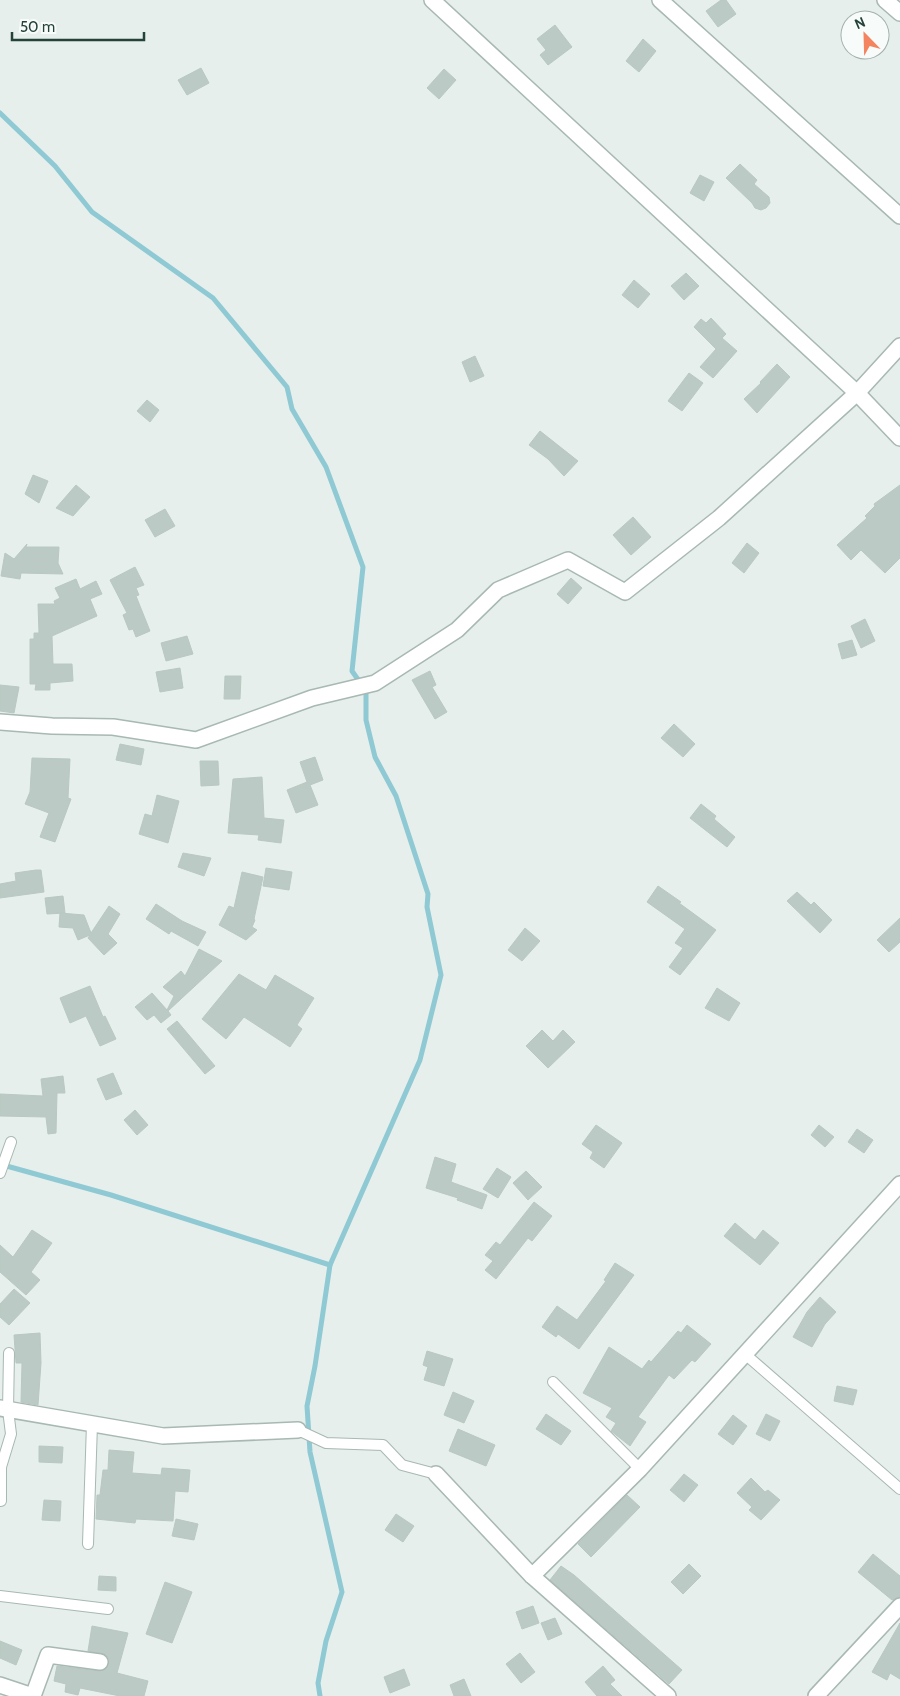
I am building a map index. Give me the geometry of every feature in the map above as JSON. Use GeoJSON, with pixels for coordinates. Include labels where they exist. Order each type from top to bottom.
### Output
{"type":"FeatureCollection","features":[{"type":"Feature","properties":{"kind":"street"},"geometry":{"type":"LineString","coordinates":[[432,0],[857,392],[900,438]]}},
{"type":"Feature","properties":{"kind":"street"},"geometry":{"type":"LineString","coordinates":[[660,0],[900,216]]}},
{"type":"Feature","properties":{"kind":"street"},"geometry":{"type":"LineString","coordinates":[[885,0],[900,13]]}},
{"type":"Feature","properties":{"kind":"street"},"geometry":{"type":"LineString","coordinates":[[0,722],[52,726],[113,727],[196,740],[312,698],[375,683],[457,630],[498,590],[568,560],[625,592],[719,518],[857,392],[900,346]]}},
{"type":"Feature","properties":{"kind":"street"},"geometry":{"type":"LineString","coordinates":[[532,1576],[640,1469],[900,1184]]}},
{"type":"Feature","properties":{"kind":"street"},"geometry":{"type":"LineString","coordinates":[[4,1409],[163,1436],[298,1430]]}},
{"type":"Feature","properties":{"kind":"street"},"geometry":{"type":"LineString","coordinates":[[436,1474],[532,1576],[668,1696]]}},
{"type":"Feature","properties":{"kind":"street"},"geometry":{"type":"LineString","coordinates":[[816,1696],[900,1606]]}},
{"type":"Feature","properties":{"kind":"street"},"geometry":{"type":"LineString","coordinates":[[0,1685],[33,1696],[48,1655],[100,1662]]}},
{"type":"Feature","properties":{"kind":"lane"},"geometry":{"type":"LineString","coordinates":[[0,1173],[11,1142]]}},
{"type":"Feature","properties":{"kind":"lane"},"geometry":{"type":"LineString","coordinates":[[1,1501],[1,1467],[11,1434],[4,1409],[9,1353]]}},
{"type":"Feature","properties":{"kind":"lane"},"geometry":{"type":"LineString","coordinates":[[745,1354],[900,1489]]}},
{"type":"Feature","properties":{"kind":"lane"},"geometry":{"type":"LineString","coordinates":[[553,1382],[640,1469]]}},
{"type":"Feature","properties":{"kind":"lane"},"geometry":{"type":"LineString","coordinates":[[88,1544],[92,1424]]}},
{"type":"Feature","properties":{"kind":"lane"},"geometry":{"type":"LineString","coordinates":[[298,1430],[326,1443],[383,1445],[402,1466],[436,1474]]}},
{"type":"Feature","properties":{"kind":"lane"},"geometry":{"type":"LineString","coordinates":[[0,1596],[108,1609]]}},
{"type":"Feature","properties":{"kind":"building"},"geometry":{"type":"Polygon","coordinates":[[[721,0],[726,0],[736,14],[718,27],[706,11],[721,0]]]}},
{"type":"Feature","properties":{"kind":"building"},"geometry":{"type":"Polygon","coordinates":[[[555,25],[572,47],[548,65],[540,55],[546,50],[537,39],[555,25]]]}},
{"type":"Feature","properties":{"kind":"building"},"geometry":{"type":"Polygon","coordinates":[[[643,39],[656,51],[639,72],[626,61],[643,39]]]}},
{"type":"Feature","properties":{"kind":"building"},"geometry":{"type":"Polygon","coordinates":[[[201,68],[209,83],[187,95],[178,80],[201,68]]]}},
{"type":"Feature","properties":{"kind":"building"},"geometry":{"type":"Polygon","coordinates":[[[444,69],[456,80],[439,99],[427,88],[444,69]]]}},
{"type":"Feature","properties":{"kind":"building"},"geometry":{"type":"Polygon","coordinates":[[[740,164],[757,180],[754,184],[769,197],[770,203],[766,208],[761,210],[755,208],[726,178],[740,164]]]}},
{"type":"Feature","properties":{"kind":"building"},"geometry":{"type":"Polygon","coordinates":[[[700,175],[714,182],[704,201],[690,193],[700,175]]]}},
{"type":"Feature","properties":{"kind":"building"},"geometry":{"type":"Polygon","coordinates":[[[686,273],[699,286],[684,300],[671,286],[686,273]]]}},
{"type":"Feature","properties":{"kind":"building"},"geometry":{"type":"Polygon","coordinates":[[[634,280],[650,294],[638,308],[622,295],[634,280]]]}},
{"type":"Feature","properties":{"kind":"building"},"geometry":{"type":"Polygon","coordinates":[[[711,318],[726,334],[722,338],[737,351],[713,378],[700,367],[716,349],[694,327],[701,319],[706,323],[711,318]]]}},
{"type":"Feature","properties":{"kind":"building"},"geometry":{"type":"Polygon","coordinates":[[[475,356],[484,376],[470,382],[462,362],[475,356]]]}},
{"type":"Feature","properties":{"kind":"building"},"geometry":{"type":"Polygon","coordinates":[[[777,364],[790,377],[757,413],[744,399],[777,364]]]}},
{"type":"Feature","properties":{"kind":"building"},"geometry":{"type":"Polygon","coordinates":[[[689,373],[703,383],[682,411],[668,401],[689,373]]]}},
{"type":"Feature","properties":{"kind":"building"},"geometry":{"type":"Polygon","coordinates":[[[147,400],[159,410],[150,422],[137,411],[147,400]]]}},
{"type":"Feature","properties":{"kind":"building"},"geometry":{"type":"Polygon","coordinates":[[[540,431],[578,461],[564,476],[548,459],[529,445],[540,431]]]}},
{"type":"Feature","properties":{"kind":"building"},"geometry":{"type":"Polygon","coordinates":[[[33,475],[48,481],[39,503],[25,494],[33,475]]]}},
{"type":"Feature","properties":{"kind":"building"},"geometry":{"type":"Polygon","coordinates":[[[76,485],[90,497],[73,516],[56,508],[76,485]]]}},
{"type":"Feature","properties":{"kind":"building"},"geometry":{"type":"Polygon","coordinates":[[[900,485],[900,558],[885,573],[861,550],[851,560],[837,545],[867,518],[865,516],[875,506],[874,504],[900,485]]]}},
{"type":"Feature","properties":{"kind":"building"},"geometry":{"type":"Polygon","coordinates":[[[165,509],[175,526],[155,537],[145,520],[165,509]]]}},
{"type":"Feature","properties":{"kind":"building"},"geometry":{"type":"Polygon","coordinates":[[[633,517],[651,537],[631,555],[613,535],[633,517]]]}},
{"type":"Feature","properties":{"kind":"building"},"geometry":{"type":"Polygon","coordinates":[[[747,543],[759,553],[744,573],[732,563],[747,543]]]}},
{"type":"Feature","properties":{"kind":"building"},"geometry":{"type":"Polygon","coordinates":[[[27,544],[26,547],[59,547],[58,563],[63,574],[21,573],[20,579],[1,576],[5,553],[14,559],[27,544]]]}},
{"type":"Feature","properties":{"kind":"building"},"geometry":{"type":"Polygon","coordinates":[[[135,567],[144,585],[136,588],[139,595],[136,596],[150,631],[136,637],[133,629],[129,630],[123,615],[127,613],[110,580],[135,567]]]}},
{"type":"Feature","properties":{"kind":"building"},"geometry":{"type":"Polygon","coordinates":[[[571,578],[582,588],[568,604],[557,594],[571,578]]]}},
{"type":"Feature","properties":{"kind":"building"},"geometry":{"type":"Polygon","coordinates":[[[76,579],[80,589],[96,581],[102,594],[90,599],[97,616],[52,636],[53,664],[72,664],[73,681],[50,683],[50,690],[35,690],[36,684],[30,684],[30,639],[34,639],[34,633],[39,633],[38,604],[55,604],[54,601],[60,598],[55,588],[76,579]]]}},
{"type":"Feature","properties":{"kind":"building"},"geometry":{"type":"Polygon","coordinates":[[[865,619],[875,641],[861,648],[851,626],[865,619]]]}},
{"type":"Feature","properties":{"kind":"building"},"geometry":{"type":"Polygon","coordinates":[[[187,636],[193,654],[166,661],[161,643],[187,636]]]}},
{"type":"Feature","properties":{"kind":"building"},"geometry":{"type":"Polygon","coordinates":[[[852,640],[857,655],[842,659],[838,644],[852,640]]]}},
{"type":"Feature","properties":{"kind":"building"},"geometry":{"type":"Polygon","coordinates":[[[180,668],[183,688],[160,692],[156,672],[180,668]]]}},
{"type":"Feature","properties":{"kind":"building"},"geometry":{"type":"Polygon","coordinates":[[[430,671],[436,685],[432,687],[447,712],[435,719],[412,680],[430,671]]]}},
{"type":"Feature","properties":{"kind":"building"},"geometry":{"type":"Polygon","coordinates":[[[225,676],[241,676],[240,699],[224,699],[225,676]]]}},
{"type":"Feature","properties":{"kind":"building"},"geometry":{"type":"Polygon","coordinates":[[[0,685],[19,687],[14,713],[0,711],[0,685]]]}},
{"type":"Feature","properties":{"kind":"building"},"geometry":{"type":"Polygon","coordinates":[[[674,724],[695,744],[683,757],[661,738],[674,724]]]}},
{"type":"Feature","properties":{"kind":"building"},"geometry":{"type":"Polygon","coordinates":[[[120,744],[144,749],[141,765],[116,760],[120,744]]]}},
{"type":"Feature","properties":{"kind":"building"},"geometry":{"type":"Polygon","coordinates":[[[315,757],[323,780],[310,785],[318,805],[296,813],[287,790],[307,782],[300,762],[315,757]]]}},
{"type":"Feature","properties":{"kind":"building"},"geometry":{"type":"Polygon","coordinates":[[[32,758],[70,759],[68,798],[71,799],[55,842],[40,837],[49,813],[25,804],[30,792],[32,758]]]}},
{"type":"Feature","properties":{"kind":"building"},"geometry":{"type":"Polygon","coordinates":[[[200,761],[218,761],[219,785],[201,786],[200,761]]]}},
{"type":"Feature","properties":{"kind":"building"},"geometry":{"type":"Polygon","coordinates":[[[262,777],[264,818],[284,820],[281,843],[258,840],[259,835],[228,833],[233,779],[262,777]]]}},
{"type":"Feature","properties":{"kind":"building"},"geometry":{"type":"Polygon","coordinates":[[[157,795],[179,801],[168,843],[139,834],[145,814],[152,816],[157,795]]]}},
{"type":"Feature","properties":{"kind":"building"},"geometry":{"type":"Polygon","coordinates":[[[701,804],[716,816],[714,819],[735,837],[727,847],[690,818],[701,804]]]}},
{"type":"Feature","properties":{"kind":"building"},"geometry":{"type":"Polygon","coordinates":[[[183,853],[211,858],[204,876],[178,867],[183,853]]]}},
{"type":"Feature","properties":{"kind":"building"},"geometry":{"type":"Polygon","coordinates":[[[266,868],[292,872],[289,890],[263,886],[266,868]]]}},
{"type":"Feature","properties":{"kind":"building"},"geometry":{"type":"Polygon","coordinates":[[[41,870],[44,892],[0,898],[0,884],[16,881],[15,873],[41,870]]]}},
{"type":"Feature","properties":{"kind":"building"},"geometry":{"type":"Polygon","coordinates":[[[242,872],[263,877],[252,927],[257,930],[246,940],[219,925],[229,906],[234,908],[242,872]]]}},
{"type":"Feature","properties":{"kind":"building"},"geometry":{"type":"Polygon","coordinates":[[[658,886],[716,930],[680,975],[669,967],[683,948],[675,943],[685,929],[647,902],[658,886]]]}},
{"type":"Feature","properties":{"kind":"building"},"geometry":{"type":"Polygon","coordinates":[[[797,892],[811,905],[814,902],[832,920],[820,933],[787,901],[797,892]]]}},
{"type":"Feature","properties":{"kind":"building"},"geometry":{"type":"Polygon","coordinates":[[[63,896],[65,913],[47,914],[45,898],[63,896]]]}},
{"type":"Feature","properties":{"kind":"building"},"geometry":{"type":"Polygon","coordinates":[[[156,904],[182,921],[206,932],[198,946],[171,931],[169,934],[146,919],[156,904]]]}},
{"type":"Feature","properties":{"kind":"building"},"geometry":{"type":"Polygon","coordinates":[[[109,906],[120,914],[108,934],[117,943],[104,955],[88,938],[90,935],[78,940],[73,928],[59,927],[60,913],[84,915],[91,933],[109,906]]]}},
{"type":"Feature","properties":{"kind":"building"},"geometry":{"type":"Polygon","coordinates":[[[900,918],[900,942],[889,952],[877,940],[900,918]]]}},
{"type":"Feature","properties":{"kind":"building"},"geometry":{"type":"Polygon","coordinates":[[[525,928],[540,941],[522,961],[508,950],[525,928]]]}},
{"type":"Feature","properties":{"kind":"building"},"geometry":{"type":"Polygon","coordinates":[[[199,949],[222,961],[168,1011],[171,1015],[161,1023],[154,1015],[147,1020],[135,1007],[152,993],[167,1010],[174,996],[163,987],[181,971],[185,976],[199,949]]]}},
{"type":"Feature","properties":{"kind":"building"},"geometry":{"type":"Polygon","coordinates":[[[239,974],[266,990],[275,975],[314,998],[297,1025],[302,1029],[290,1047],[244,1017],[226,1039],[202,1019],[239,974]]]}},
{"type":"Feature","properties":{"kind":"building"},"geometry":{"type":"Polygon","coordinates":[[[90,986],[103,1017],[105,1016],[116,1039],[100,1046],[86,1016],[70,1023],[60,998],[90,986]]]}},
{"type":"Feature","properties":{"kind":"building"},"geometry":{"type":"Polygon","coordinates":[[[717,988],[740,1003],[729,1021],[705,1008],[717,988]]]}},
{"type":"Feature","properties":{"kind":"building"},"geometry":{"type":"Polygon","coordinates":[[[177,1021],[215,1066],[205,1074],[167,1029],[177,1021]]]}},
{"type":"Feature","properties":{"kind":"building"},"geometry":{"type":"Polygon","coordinates":[[[542,1030],[553,1041],[563,1030],[575,1042],[548,1068],[526,1046],[542,1030]]]}},
{"type":"Feature","properties":{"kind":"building"},"geometry":{"type":"Polygon","coordinates":[[[113,1073],[122,1094],[106,1100],[97,1079],[113,1073]]]}},
{"type":"Feature","properties":{"kind":"building"},"geometry":{"type":"Polygon","coordinates":[[[63,1076],[65,1093],[57,1093],[56,1133],[48,1134],[46,1117],[0,1116],[0,1094],[43,1096],[41,1079],[63,1076]]]}},
{"type":"Feature","properties":{"kind":"building"},"geometry":{"type":"Polygon","coordinates":[[[135,1110],[148,1125],[137,1135],[124,1120],[135,1110]]]}},
{"type":"Feature","properties":{"kind":"building"},"geometry":{"type":"Polygon","coordinates":[[[596,1125],[622,1143],[604,1168],[590,1158],[593,1152],[582,1144],[596,1125]]]}},
{"type":"Feature","properties":{"kind":"building"},"geometry":{"type":"Polygon","coordinates":[[[819,1125],[834,1137],[825,1147],[811,1135],[819,1125]]]}},
{"type":"Feature","properties":{"kind":"building"},"geometry":{"type":"Polygon","coordinates":[[[857,1129],[873,1140],[864,1153],[848,1142],[857,1129]]]}},
{"type":"Feature","properties":{"kind":"building"},"geometry":{"type":"Polygon","coordinates":[[[435,1157],[456,1164],[451,1182],[487,1195],[482,1209],[457,1200],[458,1198],[426,1188],[435,1157]]]}},
{"type":"Feature","properties":{"kind":"building"},"geometry":{"type":"Polygon","coordinates":[[[497,1168],[511,1177],[498,1198],[483,1189],[497,1168]]]}},
{"type":"Feature","properties":{"kind":"building"},"geometry":{"type":"Polygon","coordinates":[[[526,1171],[542,1187],[528,1200],[513,1183],[526,1171]]]}},
{"type":"Feature","properties":{"kind":"building"},"geometry":{"type":"Polygon","coordinates":[[[534,1202],[552,1216],[532,1241],[528,1238],[496,1279],[485,1270],[493,1261],[485,1255],[496,1242],[500,1245],[534,1202]]]}},
{"type":"Feature","properties":{"kind":"building"},"geometry":{"type":"Polygon","coordinates":[[[735,1223],[755,1240],[763,1230],[779,1243],[760,1265],[724,1236],[735,1223]]]}},
{"type":"Feature","properties":{"kind":"building"},"geometry":{"type":"Polygon","coordinates":[[[32,1230],[52,1243],[31,1272],[40,1280],[26,1295],[0,1272],[0,1245],[13,1257],[32,1230]]]}},
{"type":"Feature","properties":{"kind":"building"},"geometry":{"type":"Polygon","coordinates":[[[615,1263],[634,1275],[579,1349],[558,1334],[556,1337],[542,1327],[557,1306],[577,1320],[606,1281],[604,1280],[615,1263]]]}},
{"type":"Feature","properties":{"kind":"building"},"geometry":{"type":"Polygon","coordinates":[[[14,1289],[30,1303],[9,1325],[0,1317],[0,1304],[14,1289]]]}},
{"type":"Feature","properties":{"kind":"building"},"geometry":{"type":"Polygon","coordinates":[[[820,1297],[836,1312],[825,1324],[812,1347],[793,1337],[807,1312],[820,1297]]]}},
{"type":"Feature","properties":{"kind":"building"},"geometry":{"type":"Polygon","coordinates":[[[687,1325],[711,1344],[695,1362],[692,1360],[674,1379],[669,1375],[638,1417],[646,1422],[630,1446],[611,1431],[616,1423],[606,1417],[612,1408],[583,1393],[609,1347],[642,1369],[649,1360],[651,1362],[678,1331],[681,1333],[687,1325]]]}},
{"type":"Feature","properties":{"kind":"building"},"geometry":{"type":"Polygon","coordinates":[[[40,1333],[41,1363],[38,1405],[21,1402],[22,1363],[16,1363],[14,1335],[40,1333]]]}},
{"type":"Feature","properties":{"kind":"building"},"geometry":{"type":"Polygon","coordinates":[[[427,1351],[453,1359],[444,1386],[424,1380],[428,1367],[423,1365],[427,1351]]]}},
{"type":"Feature","properties":{"kind":"building"},"geometry":{"type":"Polygon","coordinates":[[[837,1386],[857,1390],[853,1405],[834,1401],[837,1386]]]}},
{"type":"Feature","properties":{"kind":"building"},"geometry":{"type":"Polygon","coordinates":[[[453,1392],[474,1401],[464,1423],[444,1415],[453,1392]]]}},
{"type":"Feature","properties":{"kind":"building"},"geometry":{"type":"Polygon","coordinates":[[[546,1414],[571,1431],[561,1445],[536,1429],[546,1414]]]}},
{"type":"Feature","properties":{"kind":"building"},"geometry":{"type":"Polygon","coordinates":[[[766,1414],[780,1421],[770,1441],[756,1434],[766,1414]]]}},
{"type":"Feature","properties":{"kind":"building"},"geometry":{"type":"Polygon","coordinates":[[[733,1415],[747,1426],[733,1445],[718,1434],[733,1415]]]}},
{"type":"Feature","properties":{"kind":"building"},"geometry":{"type":"Polygon","coordinates":[[[458,1429],[495,1445],[486,1466],[449,1451],[458,1429]]]}},
{"type":"Feature","properties":{"kind":"building"},"geometry":{"type":"Polygon","coordinates":[[[39,1446],[63,1447],[62,1463],[39,1462],[39,1446]]]}},
{"type":"Feature","properties":{"kind":"building"},"geometry":{"type":"Polygon","coordinates":[[[109,1450],[134,1452],[132,1473],[161,1475],[162,1468],[190,1470],[188,1492],[175,1491],[173,1521],[136,1519],[135,1523],[96,1519],[97,1495],[100,1495],[103,1470],[108,1470],[109,1450]]]}},
{"type":"Feature","properties":{"kind":"building"},"geometry":{"type":"Polygon","coordinates":[[[684,1474],[698,1485],[684,1502],[670,1490],[684,1474]]]}},
{"type":"Feature","properties":{"kind":"building"},"geometry":{"type":"Polygon","coordinates":[[[751,1478],[765,1492],[768,1490],[780,1500],[761,1520],[749,1510],[752,1507],[737,1493],[751,1478]]]}},
{"type":"Feature","properties":{"kind":"building"},"geometry":{"type":"Polygon","coordinates":[[[627,1495],[640,1507],[591,1557],[578,1544],[627,1495]]]}},
{"type":"Feature","properties":{"kind":"building"},"geometry":{"type":"Polygon","coordinates":[[[44,1500],[61,1501],[60,1521],[42,1520],[44,1500]]]}},
{"type":"Feature","properties":{"kind":"building"},"geometry":{"type":"Polygon","coordinates":[[[396,1514],[414,1526],[403,1542],[385,1530],[396,1514]]]}},
{"type":"Feature","properties":{"kind":"building"},"geometry":{"type":"Polygon","coordinates":[[[176,1519],[198,1524],[194,1540],[172,1536],[176,1519]]]}},
{"type":"Feature","properties":{"kind":"building"},"geometry":{"type":"Polygon","coordinates":[[[873,1554],[900,1576],[900,1597],[892,1600],[858,1572],[873,1554]]]}},
{"type":"Feature","properties":{"kind":"building"},"geometry":{"type":"Polygon","coordinates":[[[689,1564],[701,1576],[683,1594],[671,1582],[689,1564]]]}},
{"type":"Feature","properties":{"kind":"building"},"geometry":{"type":"Polygon","coordinates":[[[561,1566],[574,1575],[682,1670],[669,1684],[550,1580],[561,1566]]]}},
{"type":"Feature","properties":{"kind":"building"},"geometry":{"type":"Polygon","coordinates":[[[99,1576],[116,1577],[116,1591],[98,1590],[99,1576]]]}},
{"type":"Feature","properties":{"kind":"building"},"geometry":{"type":"Polygon","coordinates":[[[165,1582],[192,1592],[172,1643],[146,1634],[165,1582]]]}},
{"type":"Feature","properties":{"kind":"building"},"geometry":{"type":"Polygon","coordinates":[[[533,1606],[539,1623],[522,1629],[516,1612],[533,1606]]]}},
{"type":"Feature","properties":{"kind":"building"},"geometry":{"type":"Polygon","coordinates":[[[555,1618],[562,1634],[548,1640],[541,1623],[555,1618]]]}},
{"type":"Feature","properties":{"kind":"building"},"geometry":{"type":"Polygon","coordinates":[[[900,1623],[900,1679],[890,1673],[887,1680],[872,1672],[900,1623]]]}},
{"type":"Feature","properties":{"kind":"building"},"geometry":{"type":"Polygon","coordinates":[[[92,1626],[128,1633],[117,1673],[148,1681],[144,1696],[120,1696],[80,1688],[78,1695],[65,1692],[66,1684],[54,1681],[57,1666],[99,1671],[108,1667],[109,1659],[106,1655],[88,1651],[92,1626]]]}},
{"type":"Feature","properties":{"kind":"building"},"geometry":{"type":"Polygon","coordinates":[[[0,1641],[22,1650],[16,1665],[0,1658],[0,1641]]]}},
{"type":"Feature","properties":{"kind":"building"},"geometry":{"type":"Polygon","coordinates":[[[520,1653],[535,1672],[521,1683],[506,1664],[520,1653]]]}},
{"type":"Feature","properties":{"kind":"building"},"geometry":{"type":"Polygon","coordinates":[[[603,1666],[615,1680],[610,1684],[622,1696],[597,1696],[585,1682],[603,1666]]]}},
{"type":"Feature","properties":{"kind":"building"},"geometry":{"type":"Polygon","coordinates":[[[404,1669],[410,1685],[390,1693],[384,1677],[404,1669]]]}},
{"type":"Feature","properties":{"kind":"building"},"geometry":{"type":"Polygon","coordinates":[[[464,1679],[471,1696],[454,1696],[450,1685],[464,1679]]]}},
{"type":"Feature","properties":{"kind":"waterway"},"geometry":{"type":"LineString","coordinates":[[0,113],[55,166],[92,212],[213,298],[287,387],[292,409],[326,467],[363,567],[352,671],[366,691],[366,720],[375,757],[396,796],[428,894],[427,907],[441,975],[420,1060],[330,1265],[307,1406],[310,1452],[342,1592],[326,1641],[318,1683],[320,1696]]}},
{"type":"Feature","properties":{"kind":"waterway"},"geometry":{"type":"LineString","coordinates":[[3,1165],[111,1195],[330,1265]]}}]}
